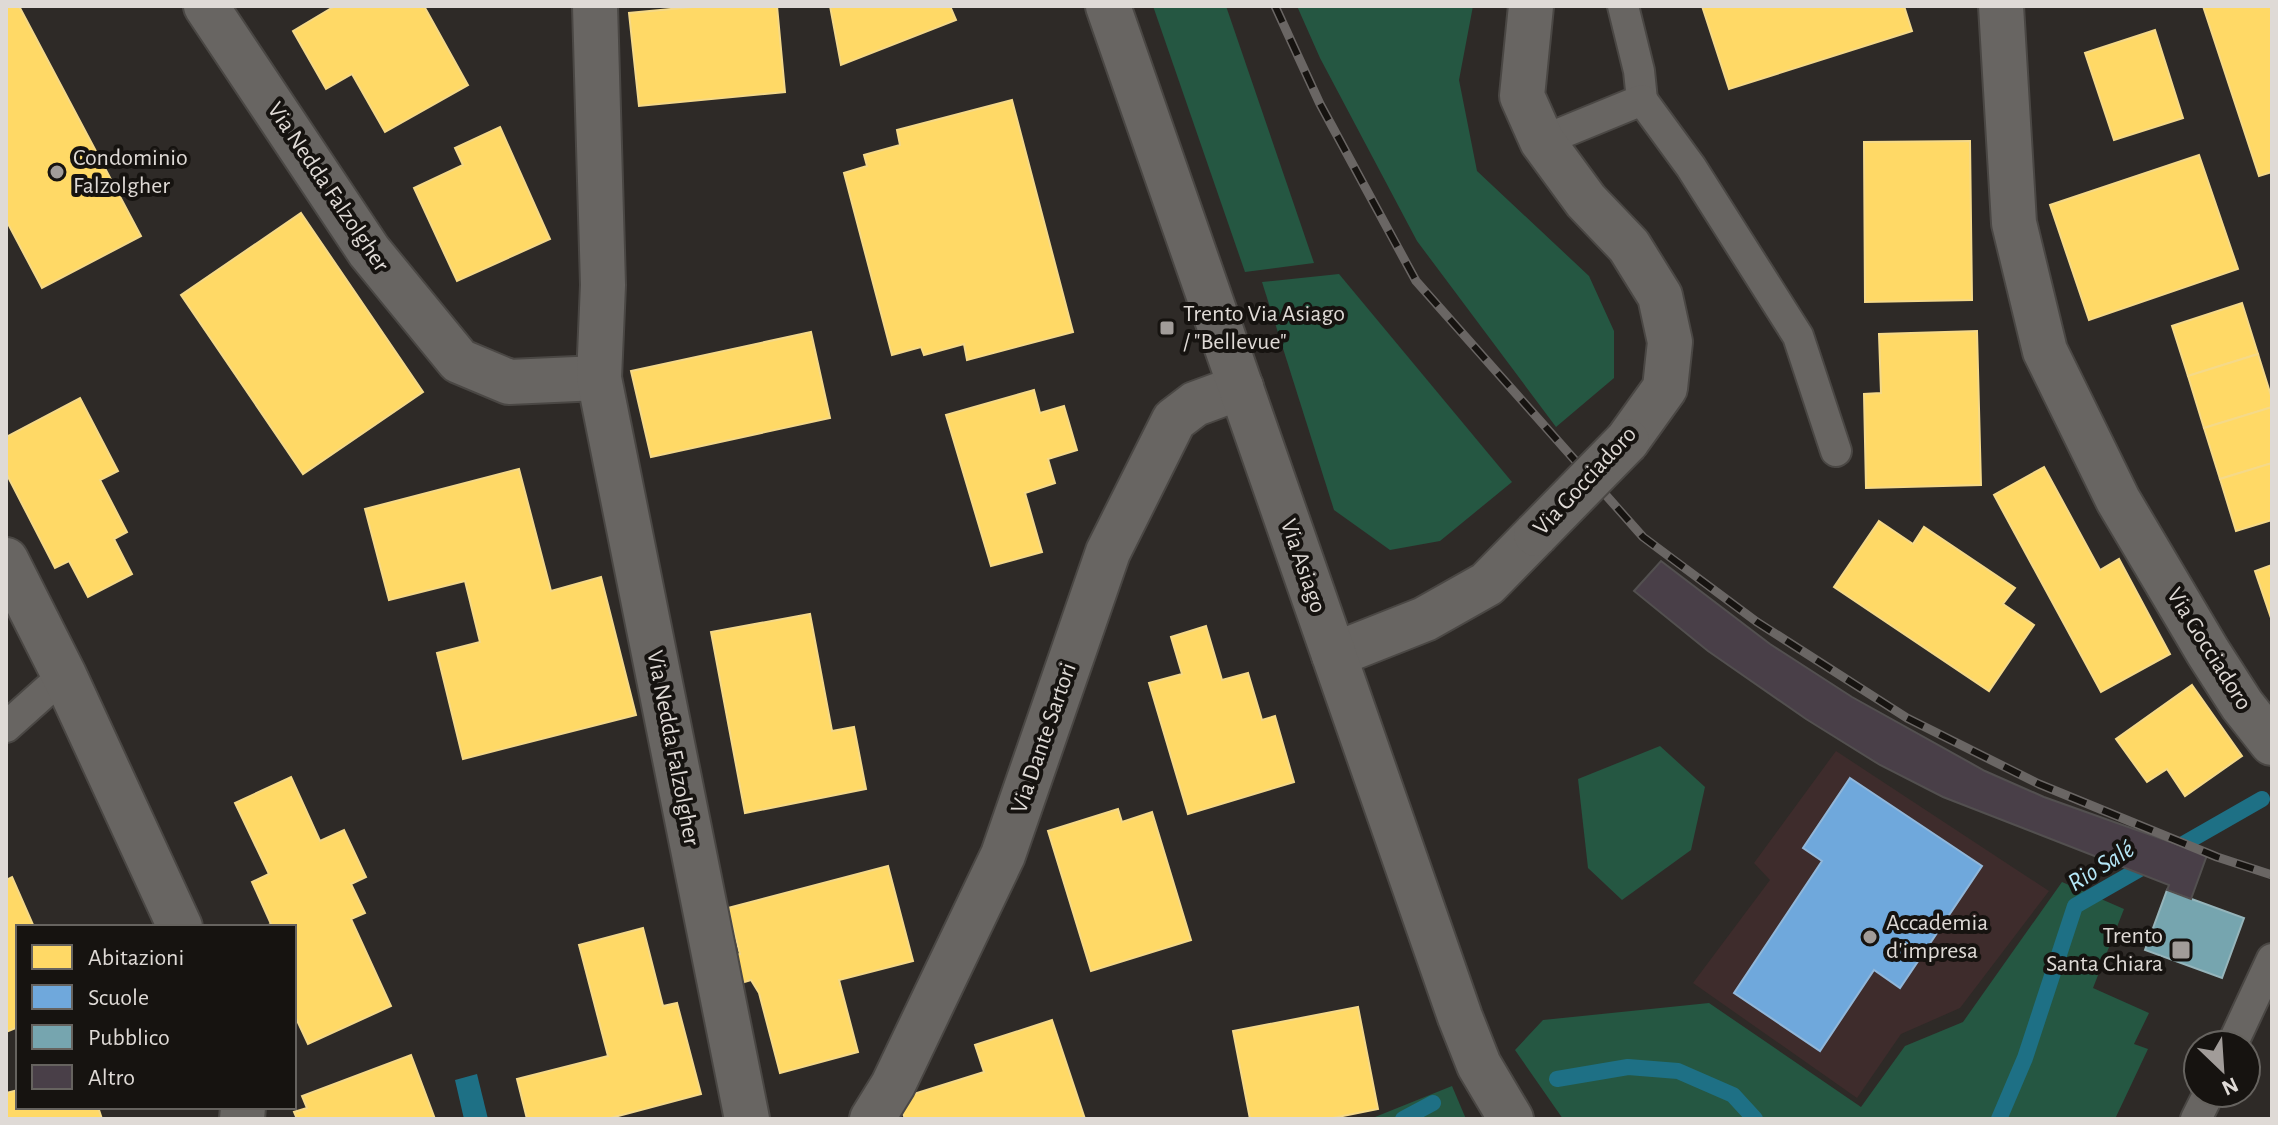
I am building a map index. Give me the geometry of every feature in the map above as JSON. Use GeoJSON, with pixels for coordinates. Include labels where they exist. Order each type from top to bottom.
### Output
{"type":"FeatureCollection","features":[{"type":"Feature","properties":{"kind":"street","name":"Via Nedda Falzolgher"},"geometry":{"type":"LineString","coordinates":[[206,6],[369,251],[459,361],[509,382],[599,378]]}},
{"type":"Feature","properties":{"kind":"street","name":"Via Nedda Falzolgher"},"geometry":{"type":"LineString","coordinates":[[595,6],[603,285],[599,378],[747,1119]]}},
{"type":"Feature","properties":{"kind":"street","name":"Via Asiago"},"geometry":{"type":"LineString","coordinates":[[1108,6],[1460,1017],[1479,1065],[1511,1119]]}},
{"type":"Feature","properties":{"kind":"street","name":"Via Gocciadoro"},"geometry":{"type":"LineString","coordinates":[[1334,655],[1425,619],[1487,584],[1627,441],[1665,388],[1670,342],[1660,296],[1629,246],[1586,201],[1542,141],[1522,96],[1531,6]]}},
{"type":"Feature","properties":{"kind":"street","name":"Via Gocciadoro"},"geometry":{"type":"LineString","coordinates":[[2001,6],[2014,223],[2045,351],[2118,500],[2208,652],[2242,705],[2272,743]]}},
{"type":"Feature","properties":{"kind":"street","name":"Via Dante Sartori"},"geometry":{"type":"LineString","coordinates":[[872,1119],[893,1085],[1003,855],[1108,552],[1174,420],[1195,404],[1241,387]]}},
{"type":"Feature","properties":{"kind":"street"},"geometry":{"type":"LineString","coordinates":[[6,560],[64,675],[179,925]]}},
{"type":"Feature","properties":{"kind":"lane"},"geometry":{"type":"LineString","coordinates":[[1623,6],[1639,71],[1642,100],[1691,167],[1798,336],[1836,451]]}},
{"type":"Feature","properties":{"kind":"lane"},"geometry":{"type":"LineString","coordinates":[[1542,141],[1642,100]]}},
{"type":"Feature","properties":{"kind":"lane"},"geometry":{"type":"LineString","coordinates":[[6,727],[64,675]]}},
{"type":"Feature","properties":{"kind":"lane"},"geometry":{"type":"LineString","coordinates":[[2239,1029],[2272,959]]}},
{"type":"Feature","properties":{"kind":"shaded area","name":"Accademia d'impresa"},"geometry":{"type":"Polygon","coordinates":[[[1836,751],[2049,891],[1960,1008],[1901,1034],[1857,1098],[1693,983],[1770,880],[1754,863],[1836,751]]]}},
{"type":"Feature","properties":{"kind":"green space"},"geometry":{"type":"Polygon","coordinates":[[[1153,6],[1226,6],[1314,263],[1245,272],[1153,6]]]}},
{"type":"Feature","properties":{"kind":"green space"},"geometry":{"type":"Polygon","coordinates":[[[1297,6],[1473,6],[1459,80],[1477,171],[1589,276],[1614,331],[1614,378],[1556,427],[1417,241],[1320,58],[1297,6]]]}},
{"type":"Feature","properties":{"kind":"green space"},"geometry":{"type":"Polygon","coordinates":[[[1339,274],[1512,482],[1440,541],[1390,550],[1334,510],[1262,282],[1339,274]]]}},
{"type":"Feature","properties":{"kind":"green space"},"geometry":{"type":"Polygon","coordinates":[[[1660,746],[1705,787],[1691,850],[1622,900],[1588,868],[1578,779],[1660,746]]]}},
{"type":"Feature","properties":{"kind":"green space"},"geometry":{"type":"Polygon","coordinates":[[[2062,882],[2124,909],[2093,988],[2149,1013],[2134,1044],[2148,1049],[2115,1119],[1563,1119],[1515,1050],[1543,1020],[1709,1003],[1861,1107],[1905,1046],[1963,1022],[2062,882]]]}},
{"type":"Feature","properties":{"kind":"green space"},"geometry":{"type":"Polygon","coordinates":[[[1452,1086],[1466,1119],[1370,1119],[1452,1086]]]}},
{"type":"Feature","properties":{"kind":"water"},"geometry":{"type":"Polygon","coordinates":[[[477,1074],[488,1119],[464,1119],[455,1080],[477,1074]]]}},
{"type":"Feature","properties":{"kind":"building: Abitazioni","name":"Condominio Falzolgher"},"geometry":{"type":"Polygon","coordinates":[[[6,6],[19,6],[141,236],[42,288],[6,220],[6,6]]]}},
{"type":"Feature","properties":{"kind":"building: Abitazioni"},"geometry":{"type":"Polygon","coordinates":[[[335,6],[424,6],[468,85],[385,132],[352,74],[326,89],[293,31],[335,6]]]}},
{"type":"Feature","properties":{"kind":"building: Abitazioni"},"geometry":{"type":"Polygon","coordinates":[[[703,6],[777,6],[785,92],[639,106],[629,13],[703,6]]]}},
{"type":"Feature","properties":{"kind":"building: Abitazioni"},"geometry":{"type":"Polygon","coordinates":[[[830,6],[950,6],[956,20],[841,65],[830,6]]]}},
{"type":"Feature","properties":{"kind":"building: Abitazioni"},"geometry":{"type":"Polygon","coordinates":[[[1702,6],[1904,6],[1912,31],[1729,89],[1702,6]]]}},
{"type":"Feature","properties":{"kind":"building: Abitazioni"},"geometry":{"type":"Polygon","coordinates":[[[2203,6],[2272,6],[2272,172],[2259,176],[2203,6]]]}},
{"type":"Feature","properties":{"kind":"building: Abitazioni"},"geometry":{"type":"Polygon","coordinates":[[[2155,30],[2183,118],[2114,140],[2085,53],[2155,30]]]}},
{"type":"Feature","properties":{"kind":"building: Abitazioni"},"geometry":{"type":"Polygon","coordinates":[[[1012,100],[1073,332],[967,360],[964,344],[924,355],[921,347],[892,355],[844,173],[867,166],[864,155],[900,145],[897,130],[1012,100]]]}},
{"type":"Feature","properties":{"kind":"building: Abitazioni"},"geometry":{"type":"Polygon","coordinates":[[[500,127],[550,239],[457,281],[414,188],[463,165],[455,148],[500,127]]]}},
{"type":"Feature","properties":{"kind":"building: Abitazioni"},"geometry":{"type":"Polygon","coordinates":[[[1970,141],[1972,300],[1865,302],[1864,142],[1970,141]]]}},
{"type":"Feature","properties":{"kind":"building: Abitazioni"},"geometry":{"type":"Polygon","coordinates":[[[2199,155],[2238,269],[2089,320],[2050,205],[2199,155]]]}},
{"type":"Feature","properties":{"kind":"building: Abitazioni"},"geometry":{"type":"Polygon","coordinates":[[[301,213],[423,392],[303,474],[181,295],[301,213]]]}},
{"type":"Feature","properties":{"kind":"building: Abitazioni"},"geometry":{"type":"Polygon","coordinates":[[[2242,303],[2258,354],[2188,376],[2172,326],[2242,303]]]}},
{"type":"Feature","properties":{"kind":"building: Abitazioni"},"geometry":{"type":"Polygon","coordinates":[[[1977,331],[1981,485],[1866,488],[1864,394],[1881,393],[1879,334],[1977,331]]]}},
{"type":"Feature","properties":{"kind":"building: Abitazioni"},"geometry":{"type":"Polygon","coordinates":[[[811,332],[830,418],[651,457],[631,371],[811,332]]]}},
{"type":"Feature","properties":{"kind":"building: Abitazioni"},"geometry":{"type":"Polygon","coordinates":[[[2258,354],[2272,407],[2204,428],[2188,376],[2258,354]]]}},
{"type":"Feature","properties":{"kind":"building: Abitazioni"},"geometry":{"type":"Polygon","coordinates":[[[1034,390],[1040,413],[1064,406],[1077,450],[1048,459],[1055,483],[1025,493],[1042,552],[991,566],[946,415],[1034,390]]]}},
{"type":"Feature","properties":{"kind":"building: Abitazioni"},"geometry":{"type":"Polygon","coordinates":[[[80,398],[118,471],[100,480],[127,532],[114,539],[132,574],[88,597],[69,561],[55,568],[6,473],[6,437],[80,398]]]}},
{"type":"Feature","properties":{"kind":"building: Abitazioni"},"geometry":{"type":"Polygon","coordinates":[[[2272,407],[2272,463],[2220,479],[2204,428],[2272,407]]]}},
{"type":"Feature","properties":{"kind":"building: Abitazioni"},"geometry":{"type":"Polygon","coordinates":[[[2272,463],[2272,520],[2236,531],[2220,479],[2272,463]]]}},
{"type":"Feature","properties":{"kind":"building: Abitazioni"},"geometry":{"type":"Polygon","coordinates":[[[2044,467],[2100,570],[2119,559],[2170,654],[2101,692],[1994,495],[2044,467]]]}},
{"type":"Feature","properties":{"kind":"building: Abitazioni"},"geometry":{"type":"Polygon","coordinates":[[[519,469],[551,591],[601,577],[636,715],[463,759],[437,653],[480,642],[465,581],[389,600],[365,509],[519,469]]]}},
{"type":"Feature","properties":{"kind":"building: Abitazioni"},"geometry":{"type":"Polygon","coordinates":[[[1879,521],[1913,544],[1924,527],[2015,588],[2003,604],[2034,625],[1989,691],[1834,587],[1879,521]]]}},
{"type":"Feature","properties":{"kind":"building: Abitazioni"},"geometry":{"type":"Polygon","coordinates":[[[2272,565],[2272,621],[2255,571],[2272,565]]]}},
{"type":"Feature","properties":{"kind":"building: Abitazioni"},"geometry":{"type":"Polygon","coordinates":[[[810,614],[832,731],[854,727],[866,789],[745,813],[711,632],[810,614]]]}},
{"type":"Feature","properties":{"kind":"building: Abitazioni"},"geometry":{"type":"Polygon","coordinates":[[[1206,626],[1222,680],[1248,673],[1262,720],[1275,716],[1294,782],[1188,814],[1149,683],[1182,674],[1171,637],[1206,626]]]}},
{"type":"Feature","properties":{"kind":"building: Abitazioni"},"geometry":{"type":"Polygon","coordinates":[[[2192,685],[2242,756],[2185,796],[2167,769],[2147,782],[2116,739],[2192,685]]]}},
{"type":"Feature","properties":{"kind":"building: Abitazioni"},"geometry":{"type":"Polygon","coordinates":[[[291,777],[320,841],[344,830],[366,877],[351,884],[365,913],[351,919],[391,1006],[308,1044],[296,1018],[296,925],[269,925],[271,924],[252,882],[269,874],[235,803],[291,777]]]}},
{"type":"Feature","properties":{"kind":"building: Abitazioni"},"geometry":{"type":"Polygon","coordinates":[[[1118,809],[1122,822],[1152,812],[1191,940],[1091,971],[1048,831],[1118,809]]]}},
{"type":"Feature","properties":{"kind":"building: Abitazioni"},"geometry":{"type":"Polygon","coordinates":[[[888,866],[913,961],[839,980],[858,1052],[780,1073],[759,993],[751,980],[728,987],[721,958],[740,954],[728,908],[888,866]]]}},
{"type":"Feature","properties":{"kind":"building: Abitazioni"},"geometry":{"type":"Polygon","coordinates":[[[12,877],[33,925],[16,925],[16,1028],[6,1032],[6,880],[12,877]]]}},
{"type":"Feature","properties":{"kind":"building: Abitazioni"},"geometry":{"type":"Polygon","coordinates":[[[643,928],[663,1006],[677,1003],[701,1094],[607,1119],[527,1119],[517,1079],[608,1056],[579,945],[643,928]]]}},
{"type":"Feature","properties":{"kind":"building: Abitazioni"},"geometry":{"type":"Polygon","coordinates":[[[1358,1007],[1378,1109],[1328,1119],[1250,1119],[1233,1031],[1358,1007]]]}},
{"type":"Feature","properties":{"kind":"building: Abitazioni"},"geometry":{"type":"Polygon","coordinates":[[[1052,1020],[1085,1119],[905,1119],[898,1099],[984,1072],[975,1045],[1052,1020]]]}},
{"type":"Feature","properties":{"kind":"building: Abitazioni"},"geometry":{"type":"Polygon","coordinates":[[[411,1055],[435,1119],[297,1119],[294,1112],[307,1108],[302,1096],[411,1055]]]}},
{"type":"Feature","properties":{"kind":"building: Abitazioni"},"geometry":{"type":"Polygon","coordinates":[[[16,1090],[16,1109],[99,1109],[102,1119],[6,1119],[6,1093],[16,1090]]]}},
{"type":"Feature","properties":{"kind":"building: Scuole"},"geometry":{"type":"Polygon","coordinates":[[[1850,778],[1982,866],[1900,988],[1874,970],[1820,1051],[1734,993],[1822,861],[1803,848],[1850,778]]]}},
{"type":"Feature","properties":{"kind":"building: Pubblico"},"geometry":{"type":"Polygon","coordinates":[[[2167,890],[2244,918],[2222,978],[2145,950],[2167,890]]]}},
{"type":"Feature","properties":{"kind":"building: Altro"},"geometry":{"type":"Polygon","coordinates":[[[1661,561],[1770,644],[1852,697],[1985,771],[2044,797],[2207,855],[2191,899],[2167,890],[2169,885],[1943,797],[1880,765],[1806,719],[1708,651],[1634,591],[1661,561]]]}},
{"type":"Feature","properties":{"kind":"waterway","name":"Rio Salé"},"geometry":{"type":"LineString","coordinates":[[1999,1119],[2025,1058],[2075,906],[2262,799]]}},
{"type":"Feature","properties":{"kind":"waterway"},"geometry":{"type":"LineString","coordinates":[[1557,1079],[1628,1067],[1678,1071],[1733,1095],[1755,1119]]}},
{"type":"Feature","properties":{"kind":"waterway"},"geometry":{"type":"LineString","coordinates":[[1403,1119],[1433,1103]]}},
{"type":"Feature","properties":{"kind":"railway"},"geometry":{"type":"LineString","coordinates":[[1275,6],[1320,104],[1416,281],[1643,537],[1757,622],[1907,718],[2039,784],[2217,857],[2272,875]]}},
{"type":"Feature","properties":{"kind":"place","name":"Condominio Falzolgher"},"geometry":{"type":"Point","coordinates":[57,172]}},
{"type":"Feature","properties":{"kind":"place","name":"Trento Via Asiago / \"Bellevue\""},"geometry":{"type":"Point","coordinates":[1167,328]}},
{"type":"Feature","properties":{"kind":"place","name":"Accademia d'impresa"},"geometry":{"type":"Point","coordinates":[1870,937]}},
{"type":"Feature","properties":{"kind":"place","name":"Trento Santa Chiara"},"geometry":{"type":"Point","coordinates":[2181,950]}}]}
